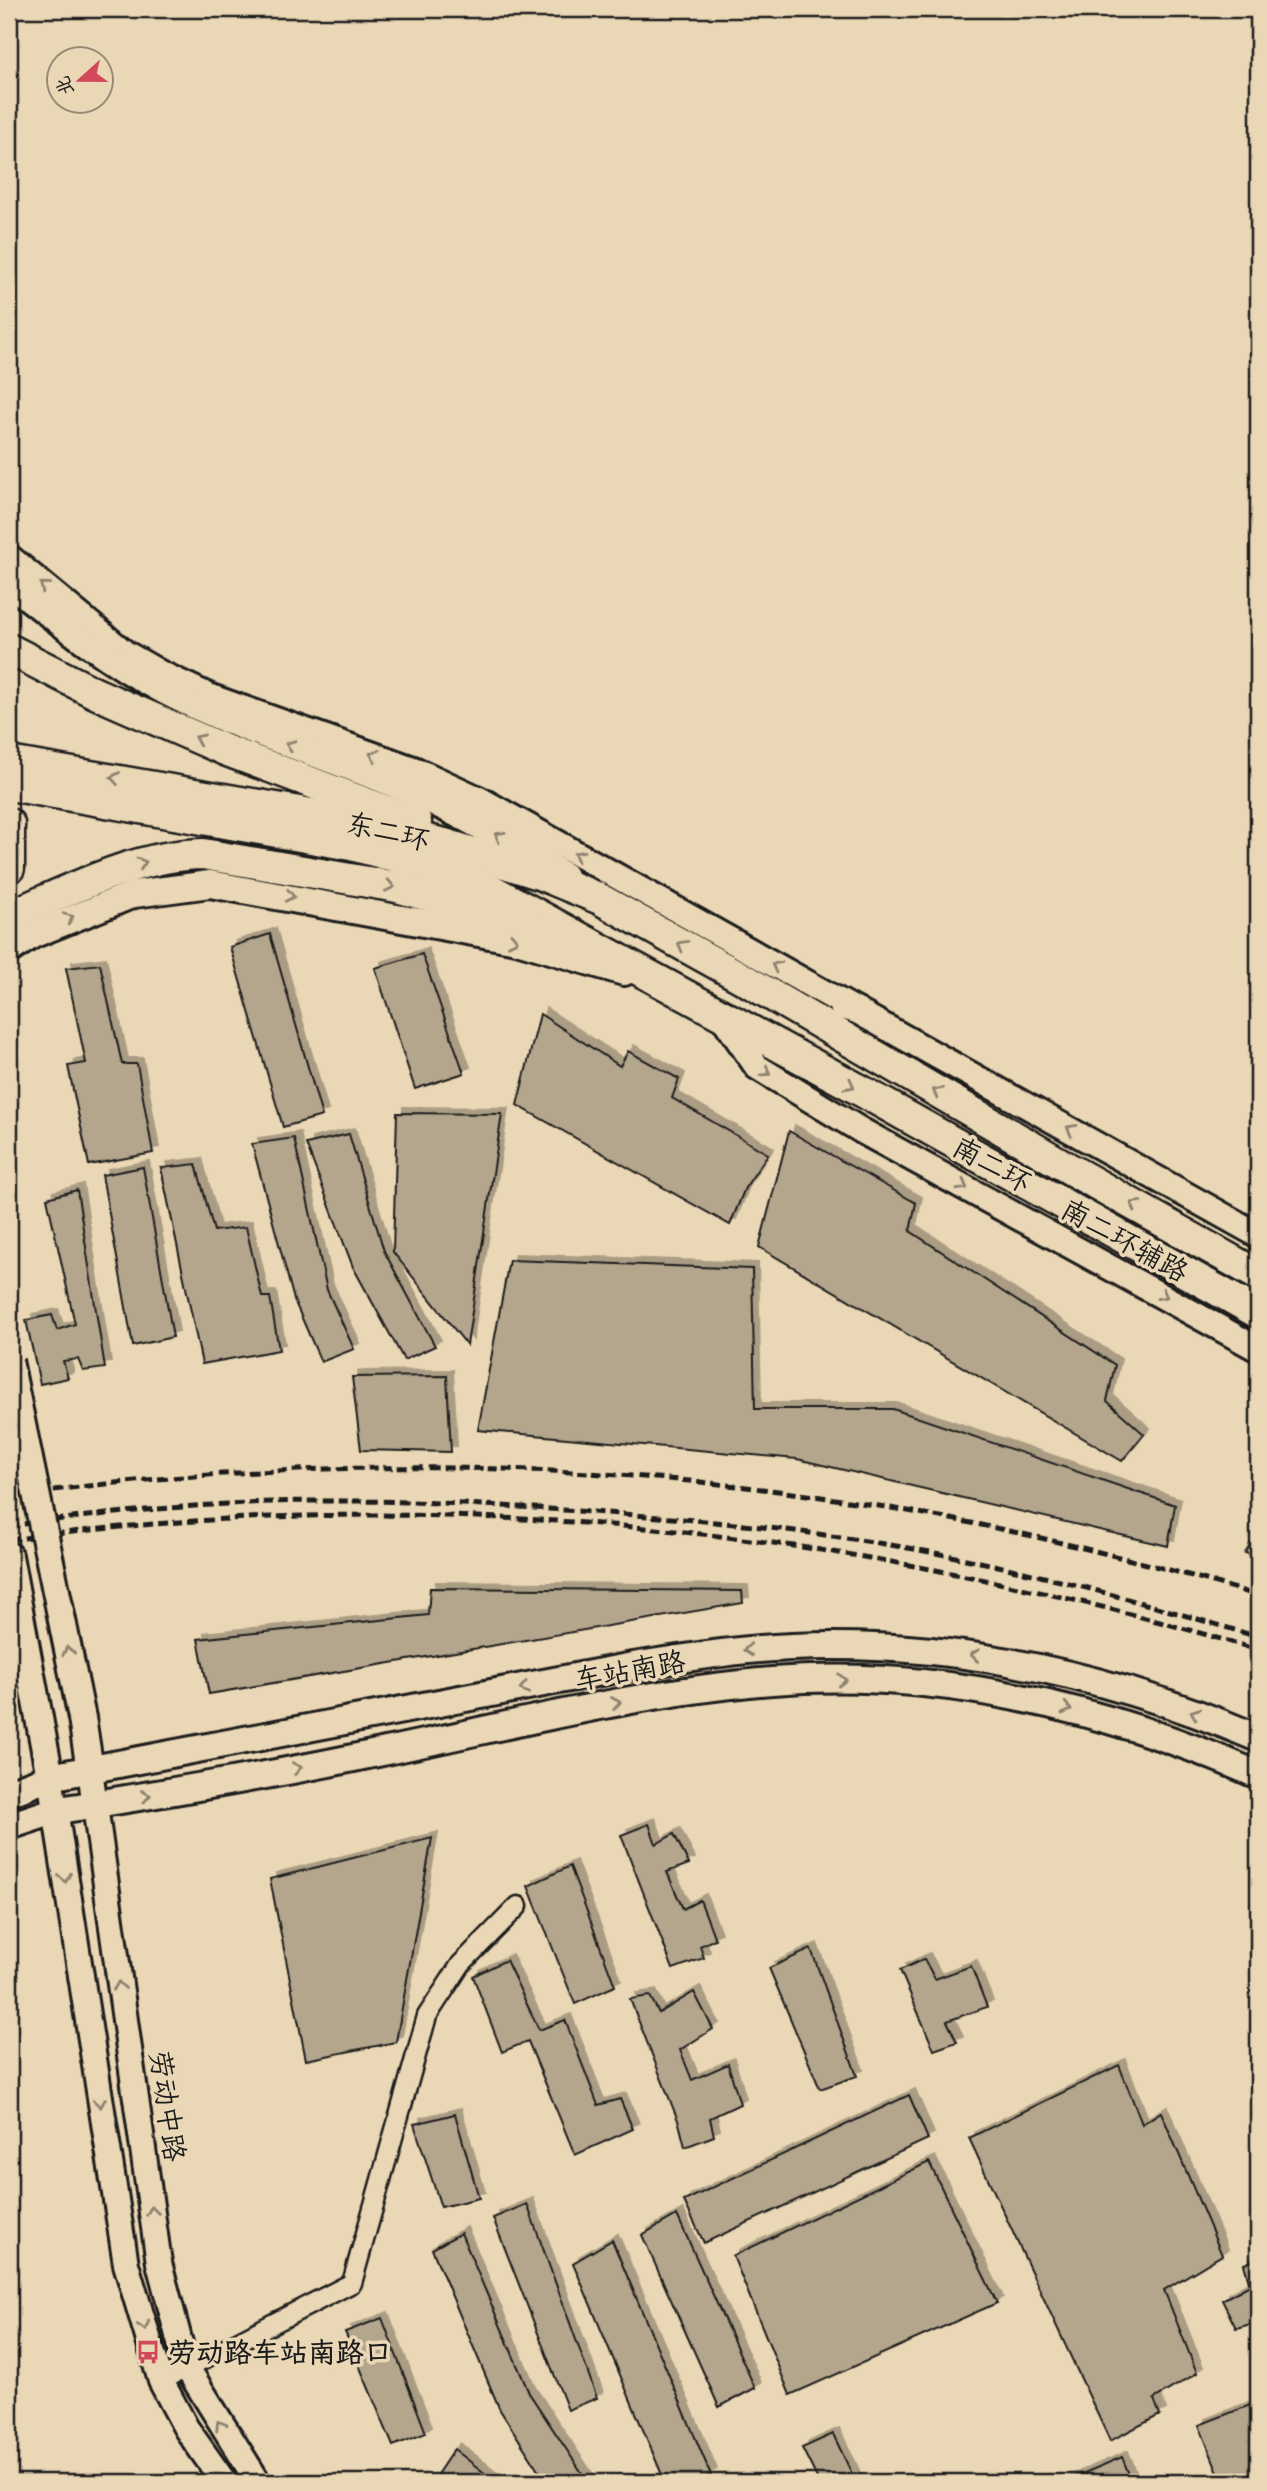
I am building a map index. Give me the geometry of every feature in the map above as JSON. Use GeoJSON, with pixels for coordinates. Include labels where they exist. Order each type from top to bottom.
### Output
{"type":"FeatureCollection","features":[{"type":"Feature","properties":{"kind":"highway"},"geometry":{"type":"LineString","coordinates":[[9,649],[95,693],[225,750],[405,817],[489,858]]}},
{"type":"Feature","properties":{"kind":"highway","name":"东二环"},"geometry":{"type":"LineString","coordinates":[[9,762],[328,817],[434,841],[598,898],[742,978]]}},
{"type":"Feature","properties":{"kind":"highway","name":"东二环"},"geometry":{"type":"LineString","coordinates":[[9,785],[290,832],[428,864],[477,882],[587,940],[724,1019]]}},
{"type":"Feature","properties":{"kind":"highway"},"geometry":{"type":"LineString","coordinates":[[9,824],[9,868]]}},
{"type":"Feature","properties":{"kind":"highway"},"geometry":{"type":"LineString","coordinates":[[10,916],[141,863],[182,854],[203,854],[397,887],[587,940]]}},
{"type":"Feature","properties":{"kind":"highway","name":"南二环"},"geometry":{"type":"LineString","coordinates":[[742,978],[1258,1275]]}},
{"type":"Feature","properties":{"kind":"highway","name":"南二环"},"geometry":{"type":"LineString","coordinates":[[724,1019],[858,1089],[1258,1313]]}},
{"type":"Feature","properties":{"kind":"main road"},"geometry":{"type":"LineString","coordinates":[[9,557],[125,653],[158,672],[211,697],[416,770],[481,800],[1258,1235]]}},
{"type":"Feature","properties":{"kind":"main road"},"geometry":{"type":"LineString","coordinates":[[9,582],[109,658],[164,691],[223,718],[378,778],[458,813],[598,898]]}},
{"type":"Feature","properties":{"kind":"main road"},"geometry":{"type":"LineString","coordinates":[[9,950],[32,934],[134,894],[210,884],[272,893],[517,940],[560,951],[671,989]]}},
{"type":"Feature","properties":{"kind":"main road"},"geometry":{"type":"LineString","coordinates":[[742,978],[857,1012]]}},
{"type":"Feature","properties":{"kind":"main road","name":"南二环辅路"},"geometry":{"type":"LineString","coordinates":[[724,1019],[757,1067],[862,1131],[1258,1349]]}},
{"type":"Feature","properties":{"kind":"main road","name":"劳动中路"},"geometry":{"type":"LineString","coordinates":[[9,1361],[82,1718],[159,2263],[186,2367],[258,2482]]}},
{"type":"Feature","properties":{"kind":"main road"},"geometry":{"type":"LineString","coordinates":[[9,1556],[50,1777],[126,2264],[161,2381],[186,2428],[224,2482]]}},
{"type":"Feature","properties":{"kind":"main road","name":"车站南路"},"geometry":{"type":"LineString","coordinates":[[9,1793],[50,1777],[633,1666],[715,1653],[805,1647],[926,1649],[1035,1666],[1116,1686],[1183,1708],[1258,1738]]}},
{"type":"Feature","properties":{"kind":"main road","name":"车站南路"},"geometry":{"type":"LineString","coordinates":[[9,1826],[54,1811],[230,1781],[625,1702],[773,1681],[839,1679],[976,1689],[1125,1724],[1258,1775]]}},
{"type":"Feature","properties":{"kind":"street"},"geometry":{"type":"LineString","coordinates":[[161,2381],[352,2283],[427,2015],[461,1964],[518,1906]]}},
{"type":"Feature","properties":{"kind":"building"},"geometry":{"type":"Polygon","coordinates":[[[270,934],[322,1116],[283,1127],[230,947],[270,934]]]}},
{"type":"Feature","properties":{"kind":"building"},"geometry":{"type":"Polygon","coordinates":[[[422,954],[464,1073],[415,1089],[375,968],[422,954]]]}},
{"type":"Feature","properties":{"kind":"building"},"geometry":{"type":"Polygon","coordinates":[[[100,964],[122,1064],[137,1064],[153,1153],[89,1165],[68,1066],[86,1063],[66,968],[100,964]]]}},
{"type":"Feature","properties":{"kind":"building"},"geometry":{"type":"Polygon","coordinates":[[[540,1014],[620,1066],[628,1051],[679,1079],[672,1098],[768,1154],[745,1188],[730,1225],[517,1105],[540,1014]]]}},
{"type":"Feature","properties":{"kind":"building"},"geometry":{"type":"Polygon","coordinates":[[[397,1113],[502,1114],[467,1345],[393,1252],[397,1113]]]}},
{"type":"Feature","properties":{"kind":"building"},"geometry":{"type":"Polygon","coordinates":[[[789,1131],[916,1203],[910,1231],[1115,1365],[1107,1401],[1144,1434],[1122,1461],[759,1247],[789,1131]]]}},
{"type":"Feature","properties":{"kind":"building"},"geometry":{"type":"Polygon","coordinates":[[[349,1134],[384,1251],[435,1346],[404,1360],[353,1267],[306,1144],[349,1134]]]}},
{"type":"Feature","properties":{"kind":"building"},"geometry":{"type":"Polygon","coordinates":[[[294,1138],[327,1290],[354,1349],[321,1362],[294,1300],[252,1144],[294,1138]]]}},
{"type":"Feature","properties":{"kind":"building"},"geometry":{"type":"Polygon","coordinates":[[[196,1164],[214,1231],[246,1227],[262,1297],[270,1297],[279,1350],[202,1364],[161,1168],[196,1164]]]}},
{"type":"Feature","properties":{"kind":"building"},"geometry":{"type":"Polygon","coordinates":[[[143,1167],[173,1337],[133,1346],[102,1175],[143,1167]]]}},
{"type":"Feature","properties":{"kind":"building"},"geometry":{"type":"Polygon","coordinates":[[[77,1190],[105,1368],[83,1371],[78,1359],[63,1361],[68,1378],[40,1384],[26,1320],[52,1315],[57,1330],[75,1324],[47,1198],[77,1190]]]}},
{"type":"Feature","properties":{"kind":"building"},"geometry":{"type":"Polygon","coordinates":[[[509,1260],[752,1269],[755,1409],[893,1409],[1175,1505],[1168,1546],[797,1459],[478,1430],[509,1260]]]}},
{"type":"Feature","properties":{"kind":"building"},"geometry":{"type":"Polygon","coordinates":[[[447,1376],[451,1452],[361,1450],[352,1377],[447,1376]]]}},
{"type":"Feature","properties":{"kind":"building"},"geometry":{"type":"Polygon","coordinates":[[[1258,1531],[1258,1557],[1245,1553],[1258,1531]]]}},
{"type":"Feature","properties":{"kind":"building"},"geometry":{"type":"Polygon","coordinates":[[[430,1588],[742,1591],[743,1603],[209,1694],[198,1639],[428,1615],[430,1588]]]}},
{"type":"Feature","properties":{"kind":"building"},"geometry":{"type":"Polygon","coordinates":[[[649,1824],[656,1844],[674,1834],[689,1864],[667,1872],[683,1909],[700,1900],[715,1939],[700,1946],[704,1958],[673,1969],[621,1835],[649,1824]]]}},
{"type":"Feature","properties":{"kind":"building"},"geometry":{"type":"Polygon","coordinates":[[[432,1838],[396,2042],[306,2060],[270,1879],[432,1838]]]}},
{"type":"Feature","properties":{"kind":"building"},"geometry":{"type":"Polygon","coordinates":[[[570,1866],[615,1986],[575,2004],[528,1886],[570,1866]]]}},
{"type":"Feature","properties":{"kind":"building"},"geometry":{"type":"Polygon","coordinates":[[[811,1949],[857,2076],[820,2089],[769,1968],[811,1949]]]}},
{"type":"Feature","properties":{"kind":"building"},"geometry":{"type":"Polygon","coordinates":[[[924,1959],[935,1979],[971,1966],[987,2007],[947,2021],[957,2042],[934,2050],[900,1970],[924,1959]]]}},
{"type":"Feature","properties":{"kind":"building"},"geometry":{"type":"Polygon","coordinates":[[[506,1960],[539,2030],[565,2020],[598,2105],[620,2099],[633,2129],[575,2155],[528,2041],[502,2052],[473,1976],[506,1960]]]}},
{"type":"Feature","properties":{"kind":"building"},"geometry":{"type":"Polygon","coordinates":[[[694,1992],[713,2029],[680,2050],[692,2080],[728,2064],[740,2104],[710,2118],[714,2136],[685,2147],[679,2123],[630,1999],[650,1996],[659,2013],[694,1992]]]}},
{"type":"Feature","properties":{"kind":"building"},"geometry":{"type":"Polygon","coordinates":[[[1119,2065],[1142,2124],[1161,2112],[1222,2255],[1164,2290],[1197,2373],[1154,2399],[1160,2415],[1110,2441],[969,2138],[1119,2065]]]}},
{"type":"Feature","properties":{"kind":"building"},"geometry":{"type":"Polygon","coordinates":[[[909,2095],[928,2139],[704,2243],[684,2201],[909,2095]]]}},
{"type":"Feature","properties":{"kind":"building"},"geometry":{"type":"Polygon","coordinates":[[[455,2114],[479,2198],[441,2207],[414,2124],[455,2114]]]}},
{"type":"Feature","properties":{"kind":"building"},"geometry":{"type":"Polygon","coordinates":[[[929,2162],[997,2303],[790,2395],[733,2256],[929,2162]]]}},
{"type":"Feature","properties":{"kind":"building"},"geometry":{"type":"Polygon","coordinates":[[[527,2204],[597,2398],[568,2410],[493,2218],[527,2204]]]}},
{"type":"Feature","properties":{"kind":"building"},"geometry":{"type":"Polygon","coordinates":[[[677,2215],[755,2388],[719,2407],[642,2235],[677,2215]]]}},
{"type":"Feature","properties":{"kind":"building"},"geometry":{"type":"Polygon","coordinates":[[[461,2233],[529,2393],[588,2482],[546,2482],[500,2410],[432,2249],[461,2233]]]}},
{"type":"Feature","properties":{"kind":"building"},"geometry":{"type":"Polygon","coordinates":[[[612,2240],[711,2475],[696,2482],[665,2482],[573,2263],[612,2240]]]}},
{"type":"Feature","properties":{"kind":"building"},"geometry":{"type":"Polygon","coordinates":[[[1258,2258],[1258,2322],[1236,2328],[1222,2300],[1250,2285],[1244,2264],[1258,2258]]]}},
{"type":"Feature","properties":{"kind":"building"},"geometry":{"type":"Polygon","coordinates":[[[382,2318],[426,2433],[393,2446],[345,2332],[382,2318]]]}},
{"type":"Feature","properties":{"kind":"building"},"geometry":{"type":"Polygon","coordinates":[[[1258,2402],[1258,2482],[1222,2482],[1199,2425],[1258,2402]]]}},
{"type":"Feature","properties":{"kind":"building"},"geometry":{"type":"Polygon","coordinates":[[[833,2434],[856,2482],[819,2482],[802,2448],[833,2434]]]}},
{"type":"Feature","properties":{"kind":"building"},"geometry":{"type":"Polygon","coordinates":[[[454,2449],[496,2482],[432,2482],[454,2449]]]}},
{"type":"Feature","properties":{"kind":"building"},"geometry":{"type":"Polygon","coordinates":[[[1122,2457],[1132,2482],[1063,2482],[1122,2457]]]}},
{"type":"Feature","properties":{"kind":"railway"},"geometry":{"type":"LineString","coordinates":[[9,1496],[141,1481],[273,1471],[405,1468],[538,1470],[670,1479],[802,1494],[932,1515],[1111,1555],[1258,1596]]}},
{"type":"Feature","properties":{"kind":"railway"},"geometry":{"type":"LineString","coordinates":[[9,1526],[176,1508],[302,1501],[468,1504],[696,1520],[853,1539],[956,1557],[1102,1592],[1258,1637]]}},
{"type":"Feature","properties":{"kind":"railway"},"geometry":{"type":"LineString","coordinates":[[9,1540],[166,1523],[324,1516],[482,1517],[639,1528],[796,1546],[952,1573],[1106,1608],[1258,1650]]}},
{"type":"Feature","properties":{"kind":"place","name":"劳动路车站南路口"},"geometry":{"type":"Point","coordinates":[148,2352]}}]}
